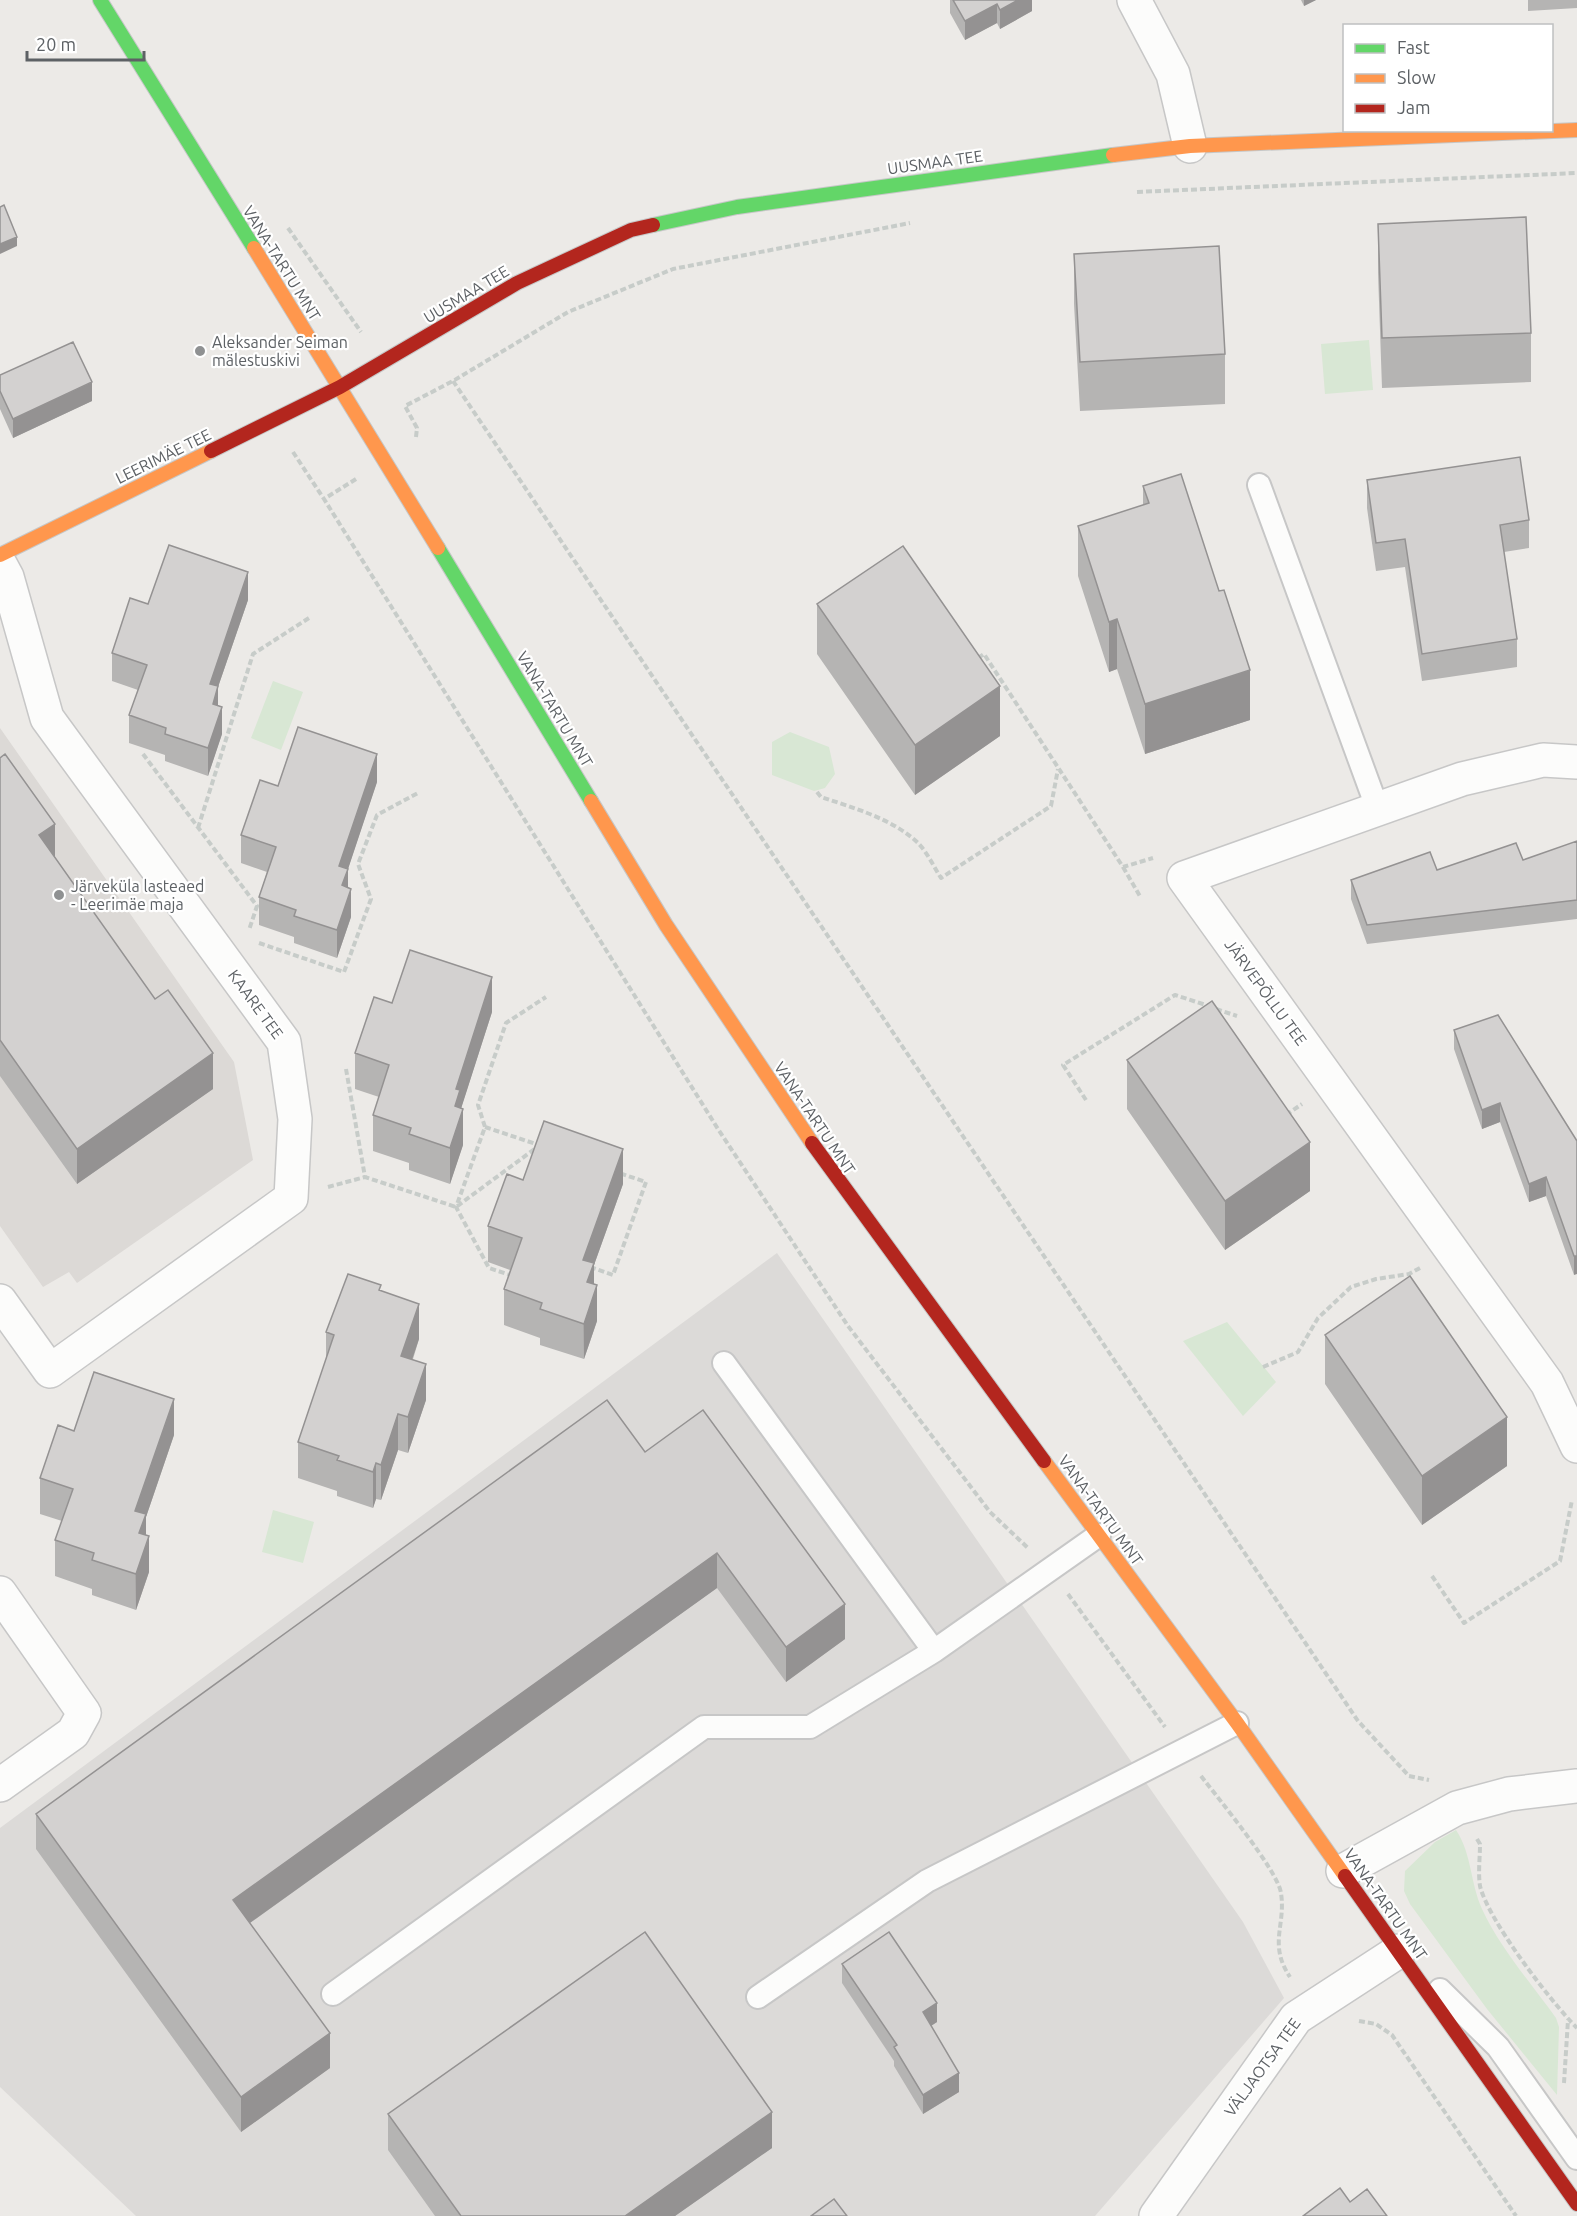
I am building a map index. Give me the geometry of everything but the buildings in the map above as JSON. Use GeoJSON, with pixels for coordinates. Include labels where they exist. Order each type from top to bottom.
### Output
{"type":"FeatureCollection","features":[{"type":"Feature","properties":{"kind":"street","name":"VANA-TARTU MNT"},"geometry":{"type":"LineString","coordinates":[[100,0],[340,387],[666,925],[841,1186],[1236,1723],[1577,2204]]}},
{"type":"Feature","properties":{"kind":"street"},"geometry":{"type":"LineString","coordinates":[[1134,0],[1173,74],[1190,146]]}},
{"type":"Feature","properties":{"kind":"street","name":"UUSMAA TEE"},"geometry":{"type":"LineString","coordinates":[[1553,131],[1577,130]]}},
{"type":"Feature","properties":{"kind":"street","name":"UUSMAA TEE"},"geometry":{"type":"LineString","coordinates":[[340,387],[517,283],[631,230],[737,207],[1190,146],[1529,132]]}},
{"type":"Feature","properties":{"kind":"street","name":"LEERIMÄE TEE"},"geometry":{"type":"LineString","coordinates":[[0,555],[340,387]]}},
{"type":"Feature","properties":{"kind":"street","name":"KAARE TEE"},"geometry":{"type":"LineString","coordinates":[[0,564],[7,577],[47,718],[284,1042],[295,1119],[291,1198],[50,1371],[0,1301]]}},
{"type":"Feature","properties":{"kind":"street","name":"JÄRVEPÕLLU TEE"},"geometry":{"type":"LineString","coordinates":[[1577,762],[1543,760],[1462,780],[1185,878],[1547,1383],[1577,1446]]}},
{"type":"Feature","properties":{"kind":"street"},"geometry":{"type":"LineString","coordinates":[[0,1593],[84,1713],[73,1733],[0,1785]]}},
{"type":"Feature","properties":{"kind":"street"},"geometry":{"type":"LineString","coordinates":[[1343,1871],[1457,1808],[1509,1794],[1577,1786]]}},
{"type":"Feature","properties":{"kind":"street","name":"VÄLJAOTSA TEE"},"geometry":{"type":"LineString","coordinates":[[1156,2216],[1296,2018],[1399,1951]]}},
{"type":"Feature","properties":{"kind":"lane"},"geometry":{"type":"LineString","coordinates":[[1259,485],[1378,810]]}},
{"type":"Feature","properties":{"kind":"lane"},"geometry":{"type":"LineString","coordinates":[[724,1363],[934,1651]]}},
{"type":"Feature","properties":{"kind":"lane"},"geometry":{"type":"LineString","coordinates":[[333,1994],[704,1727],[810,1727],[934,1651],[1099,1535]]}},
{"type":"Feature","properties":{"kind":"lane"},"geometry":{"type":"LineString","coordinates":[[758,1997],[927,1881],[1236,1723]]}},
{"type":"Feature","properties":{"kind":"lane"},"geometry":{"type":"LineString","coordinates":[[1399,1951],[1498,2047],[1577,2158]]}},
{"type":"Feature","properties":{"kind":"lane"},"geometry":{"type":"LineString","coordinates":[[1542,2154],[1572,2216]]}},
{"type":"Feature","properties":{"kind":"path"},"geometry":{"type":"LineString","coordinates":[[1131,192],[1577,173]]}},
{"type":"Feature","properties":{"kind":"path"},"geometry":{"type":"LineString","coordinates":[[412,444],[417,428],[405,406],[453,381],[568,312],[673,269],[916,222]]}},
{"type":"Feature","properties":{"kind":"path"},"geometry":{"type":"LineString","coordinates":[[453,381],[1358,1721],[1409,1776],[1444,1784],[1480,1844],[1480,1885],[1492,1917],[1568,2020],[1577,2028]]}},
{"type":"Feature","properties":{"kind":"path"},"geometry":{"type":"LineString","coordinates":[[359,477],[324,499],[718,1129],[841,1316],[990,1512],[1030,1550]]}},
{"type":"Feature","properties":{"kind":"path"},"geometry":{"type":"LineString","coordinates":[[198,828],[253,654],[309,618]]}},
{"type":"Feature","properties":{"kind":"path"},"geometry":{"type":"LineString","coordinates":[[971,661],[984,654],[1141,898]]}},
{"type":"Feature","properties":{"kind":"path"},"geometry":{"type":"LineString","coordinates":[[143,754],[257,906],[246,939]]}},
{"type":"Feature","properties":{"kind":"path"},"geometry":{"type":"LineString","coordinates":[[817,792],[821,797],[887,822],[904,833],[919,844],[940,878],[1051,806],[1058,769]]}},
{"type":"Feature","properties":{"kind":"path"},"geometry":{"type":"LineString","coordinates":[[213,945],[237,936],[344,972],[371,899],[358,864],[377,815],[418,793]]}},
{"type":"Feature","properties":{"kind":"path"},"geometry":{"type":"LineString","coordinates":[[1123,867],[1156,857]]}},
{"type":"Feature","properties":{"kind":"path"},"geometry":{"type":"LineString","coordinates":[[1086,1100],[1063,1065],[1175,995],[1245,1019]]}},
{"type":"Feature","properties":{"kind":"path"},"geometry":{"type":"LineString","coordinates":[[456,1207],[485,1127],[478,1105],[506,1023],[546,997]]}},
{"type":"Feature","properties":{"kind":"path"},"geometry":{"type":"LineString","coordinates":[[346,1069],[365,1177],[456,1207],[489,1269],[514,1276]]}},
{"type":"Feature","properties":{"kind":"path"},"geometry":{"type":"LineString","coordinates":[[1281,1118],[1307,1100]]}},
{"type":"Feature","properties":{"kind":"path"},"geometry":{"type":"LineString","coordinates":[[485,1127],[550,1149]]}},
{"type":"Feature","properties":{"kind":"path"},"geometry":{"type":"LineString","coordinates":[[456,1207],[540,1145]]}},
{"type":"Feature","properties":{"kind":"path"},"geometry":{"type":"LineString","coordinates":[[580,1263],[612,1275],[646,1182],[614,1171]]}},
{"type":"Feature","properties":{"kind":"path"},"geometry":{"type":"LineString","coordinates":[[1263,1367],[1298,1352],[1318,1318],[1351,1287],[1376,1279],[1409,1274],[1429,1263]]}},
{"type":"Feature","properties":{"kind":"path"},"geometry":{"type":"LineString","coordinates":[[1432,1576],[1464,1623],[1560,1561],[1572,1500]]}},
{"type":"Feature","properties":{"kind":"path"},"geometry":{"type":"LineString","coordinates":[[1064,1588],[1170,1733]]}},
{"type":"Feature","properties":{"kind":"path"},"geometry":{"type":"LineString","coordinates":[[1195,1768],[1273,1874],[1281,1893],[1278,1935],[1281,1962],[1293,1980]]}},
{"type":"Feature","properties":{"kind":"path"},"geometry":{"type":"LineString","coordinates":[[1565,2091],[1568,2020]]}},
{"type":"Feature","properties":{"kind":"path"},"geometry":{"type":"LineString","coordinates":[[1358,2021],[1376,2024],[1392,2036],[1516,2216]]}},
{"type":"Feature","properties":{"kind":"shaded area","name":"Järveküla lasteaed - Leerimäe maja"},"geometry":{"type":"Polygon","coordinates":[[[0,728],[234,1062],[253,1160],[77,1283],[69,1272],[43,1287],[0,1226],[0,728]]]}},
{"type":"Feature","properties":{"kind":"shaded area"},"geometry":{"type":"Polygon","coordinates":[[[777,1253],[1243,1922],[1284,1998],[1095,2216],[136,2216],[0,2087],[0,1828],[777,1253]]]}},
{"type":"Feature","properties":{"kind":"green space"},"geometry":{"type":"Polygon","coordinates":[[[1369,340],[1373,390],[1325,394],[1321,344],[1369,340]]]}},
{"type":"Feature","properties":{"kind":"green space"},"geometry":{"type":"Polygon","coordinates":[[[273,681],[303,692],[281,750],[251,738],[273,681]]]}},
{"type":"Feature","properties":{"kind":"green space"},"geometry":{"type":"Polygon","coordinates":[[[790,732],[829,747],[835,774],[825,788],[814,791],[772,775],[772,742],[790,732]]]}},
{"type":"Feature","properties":{"kind":"green space"},"geometry":{"type":"Polygon","coordinates":[[[1227,1322],[1276,1382],[1243,1416],[1183,1341],[1227,1322]]]}},
{"type":"Feature","properties":{"kind":"green space"},"geometry":{"type":"Polygon","coordinates":[[[273,1510],[314,1522],[303,1563],[262,1552],[273,1510]]]}},
{"type":"Feature","properties":{"kind":"green space"},"geometry":{"type":"Polygon","coordinates":[[[1456,1830],[1465,1849],[1478,1899],[1489,1923],[1556,2018],[1559,2027],[1557,2095],[1487,2009],[1410,1904],[1404,1891],[1405,1871],[1435,1842],[1456,1830]]]}},
{"type":"Feature","properties":{"kind":"traffic: fast"},"geometry":{"type":"LineString","coordinates":[[100,0],[254,248]]}},
{"type":"Feature","properties":{"kind":"traffic: fast"},"geometry":{"type":"LineString","coordinates":[[653,225],[737,207],[1113,155]]}},
{"type":"Feature","properties":{"kind":"traffic: fast"},"geometry":{"type":"LineString","coordinates":[[438,548],[591,801]]}},
{"type":"Feature","properties":{"kind":"traffic: slow"},"geometry":{"type":"LineString","coordinates":[[1553,131],[1577,130]]}},
{"type":"Feature","properties":{"kind":"traffic: slow"},"geometry":{"type":"LineString","coordinates":[[1113,155],[1190,146],[1529,132]]}},
{"type":"Feature","properties":{"kind":"traffic: slow"},"geometry":{"type":"LineString","coordinates":[[254,248],[438,548]]}},
{"type":"Feature","properties":{"kind":"traffic: slow"},"geometry":{"type":"LineString","coordinates":[[0,555],[211,451]]}},
{"type":"Feature","properties":{"kind":"traffic: slow"},"geometry":{"type":"LineString","coordinates":[[591,801],[666,925],[812,1143]]}},
{"type":"Feature","properties":{"kind":"traffic: slow"},"geometry":{"type":"LineString","coordinates":[[1044,1461],[1237,1723],[1345,1876]]}},
{"type":"Feature","properties":{"kind":"traffic: jam"},"geometry":{"type":"LineString","coordinates":[[211,451],[340,387],[517,283],[631,230],[653,225]]}},
{"type":"Feature","properties":{"kind":"traffic: jam"},"geometry":{"type":"LineString","coordinates":[[812,1143],[1044,1461]]}},
{"type":"Feature","properties":{"kind":"traffic: jam"},"geometry":{"type":"LineString","coordinates":[[1345,1876],[1577,2204]]}},
{"type":"Feature","properties":{"kind":"place","name":"Aleksander Seiman mälestuskivi"},"geometry":{"type":"Point","coordinates":[200,351]}},
{"type":"Feature","properties":{"kind":"place","name":"Järveküla lasteaed - Leerimäe maja"},"geometry":{"type":"Point","coordinates":[59,895]}}]}
